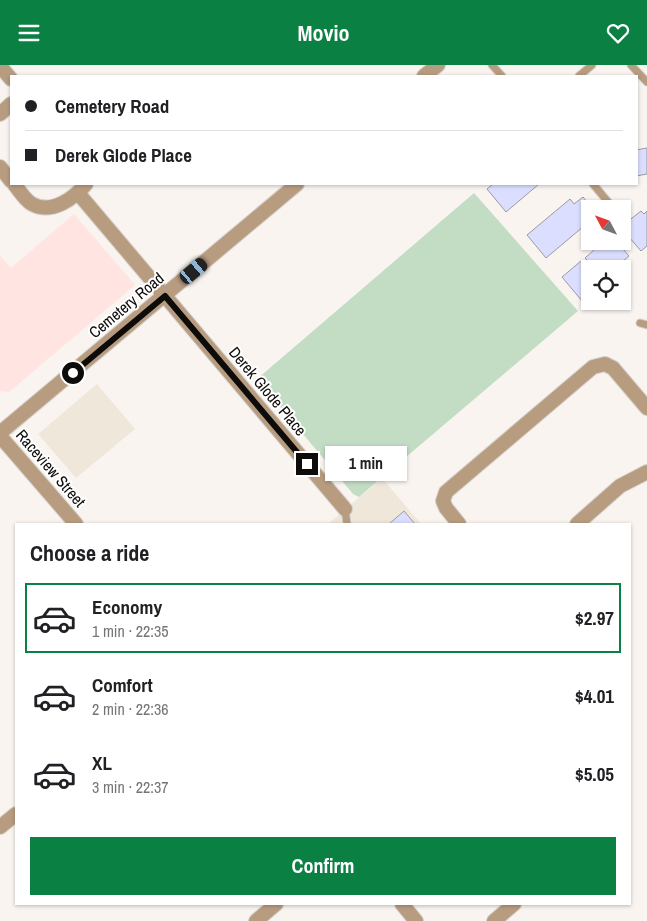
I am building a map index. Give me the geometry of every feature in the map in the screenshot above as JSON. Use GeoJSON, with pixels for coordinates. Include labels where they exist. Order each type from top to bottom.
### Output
{"type":"FeatureCollection","features":[{"type":"Feature","properties":{"kind":"street"},"geometry":{"type":"LineString","coordinates":[[425,75],[438,65]]}},
{"type":"Feature","properties":{"kind":"street"},"geometry":{"type":"LineString","coordinates":[[0,66],[10,78]]}},
{"type":"Feature","properties":{"kind":"street"},"geometry":{"type":"LineString","coordinates":[[0,114],[10,106]]}},
{"type":"Feature","properties":{"kind":"street"},"geometry":{"type":"LineString","coordinates":[[0,167],[10,180]]}},
{"type":"Feature","properties":{"kind":"street"},"geometry":{"type":"LineString","coordinates":[[15,185],[30,203],[38,207],[55,207],[82,188]]}},
{"type":"Feature","properties":{"kind":"street","name":"Cemetery Road"},"geometry":{"type":"LineString","coordinates":[[0,435],[296,185]]}},
{"type":"Feature","properties":{"kind":"street","name":"Derek Glode Place"},"geometry":{"type":"LineString","coordinates":[[82,188],[165,296],[345,509]]}},
{"type":"Feature","properties":{"kind":"street"},"geometry":{"type":"LineString","coordinates":[[458,523],[446,508],[443,501],[446,492],[593,367],[605,364],[613,368],[647,408]]}},
{"type":"Feature","properties":{"kind":"street","name":"Raceview Street"},"geometry":{"type":"LineString","coordinates":[[0,435],[75,523]]}},
{"type":"Feature","properties":{"kind":"street"},"geometry":{"type":"LineString","coordinates":[[578,523],[620,487],[647,472]]}},
{"type":"Feature","properties":{"kind":"street"},"geometry":{"type":"LineString","coordinates":[[0,827],[15,814]]}},
{"type":"Feature","properties":{"kind":"street"},"geometry":{"type":"LineString","coordinates":[[256,921],[275,905]]}},
{"type":"Feature","properties":{"kind":"street"},"geometry":{"type":"LineString","coordinates":[[403,905],[416,921]]}},
{"type":"Feature","properties":{"kind":"street"},"geometry":{"type":"LineString","coordinates":[[494,921],[513,905]]}},
{"type":"Feature","properties":{"kind":"lane"},"geometry":{"type":"LineString","coordinates":[[492,65],[501,75]]}},
{"type":"Feature","properties":{"kind":"lane"},"geometry":{"type":"LineString","coordinates":[[580,75],[592,65]]}},
{"type":"Feature","properties":{"kind":"lane"},"geometry":{"type":"LineString","coordinates":[[631,65],[647,82]]}},
{"type":"Feature","properties":{"kind":"lane"},"geometry":{"type":"LineString","coordinates":[[594,185],[606,200]]}},
{"type":"Feature","properties":{"kind":"lane"},"geometry":{"type":"LineString","coordinates":[[345,509],[347,523]]}},
{"type":"Feature","properties":{"kind":"shaded area"},"geometry":{"type":"Polygon","coordinates":[[[74,214],[135,285],[9,392],[0,391],[0,256],[11,268],[74,214]]]}},
{"type":"Feature","properties":{"kind":"shaded area"},"geometry":{"type":"Polygon","coordinates":[[[97,384],[135,429],[76,478],[38,434],[97,384]]]}},
{"type":"Feature","properties":{"kind":"shaded area"},"geometry":{"type":"Polygon","coordinates":[[[382,478],[420,523],[329,523],[382,478]]]}},
{"type":"Feature","properties":{"kind":"green space"},"geometry":{"type":"Polygon","coordinates":[[[474,193],[578,311],[359,497],[353,494],[257,379],[474,193]]]}},
{"type":"Feature","properties":{"kind":"building"},"geometry":{"type":"Polygon","coordinates":[[[647,148],[647,174],[638,176],[638,150],[647,148]]]}},
{"type":"Feature","properties":{"kind":"building"},"geometry":{"type":"Polygon","coordinates":[[[492,185],[538,185],[506,212],[487,189],[492,185]]]}},
{"type":"Feature","properties":{"kind":"building"},"geometry":{"type":"Polygon","coordinates":[[[583,197],[586,200],[581,200],[581,229],[546,258],[527,235],[570,199],[574,204],[583,197]]]}},
{"type":"Feature","properties":{"kind":"building"},"geometry":{"type":"Polygon","coordinates":[[[641,211],[644,214],[647,211],[647,246],[641,251],[631,239],[631,219],[641,211]]]}},
{"type":"Feature","properties":{"kind":"building"},"geometry":{"type":"Polygon","coordinates":[[[594,250],[624,250],[629,256],[624,260],[587,260],[585,258],[594,250]]]}},
{"type":"Feature","properties":{"kind":"building"},"geometry":{"type":"Polygon","coordinates":[[[581,261],[581,300],[562,277],[581,261]]]}},
{"type":"Feature","properties":{"kind":"building"},"geometry":{"type":"Polygon","coordinates":[[[404,511],[414,523],[390,523],[404,511]]]}},
{"type":"Feature","properties":{"kind":"route"},"geometry":{"type":"LineString","coordinates":[[73,373],[165,296],[307,464]]}}]}
